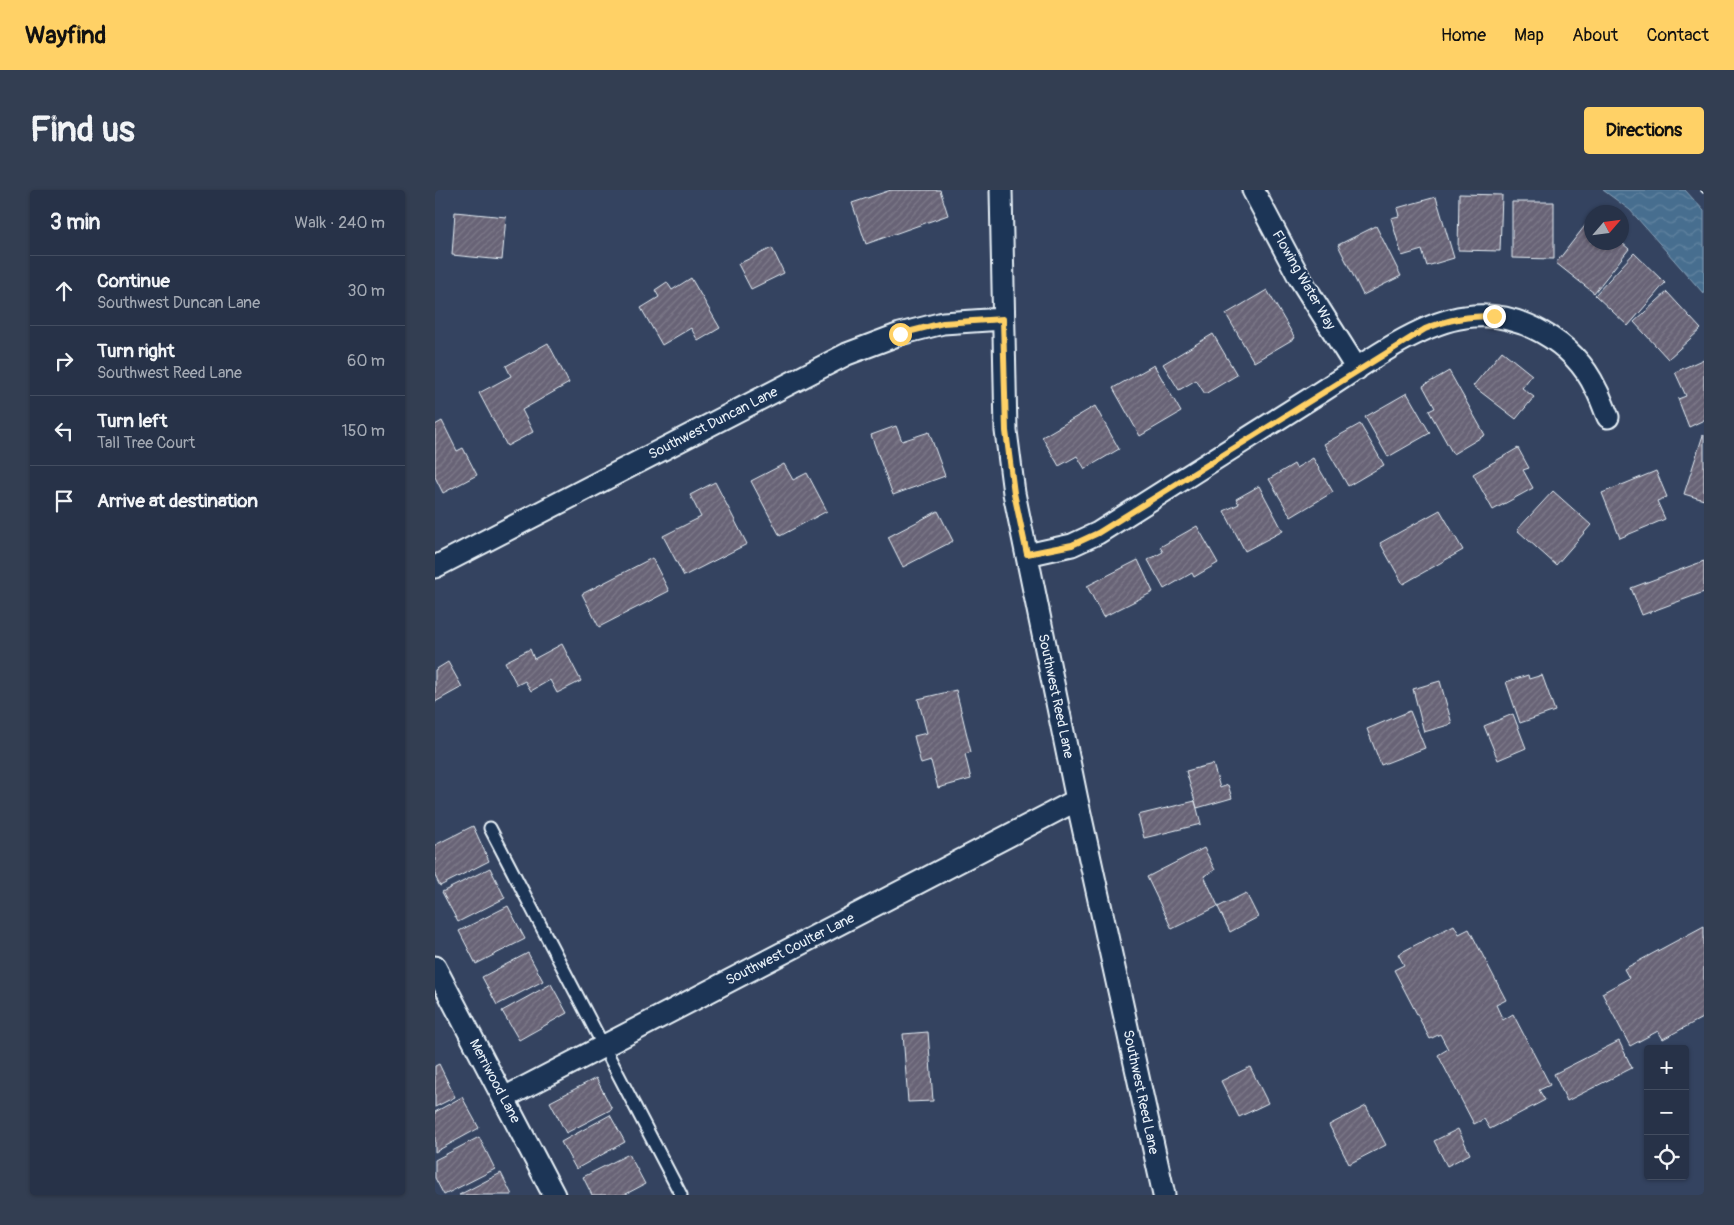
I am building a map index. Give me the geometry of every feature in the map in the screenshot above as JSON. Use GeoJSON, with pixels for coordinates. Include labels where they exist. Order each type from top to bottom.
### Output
{"type":"FeatureCollection","features":[{"type":"Feature","properties":{"kind":"street","name":"Southwest Reed Lane"},"geometry":{"type":"LineString","coordinates":[[1001,190],[1006,431],[1014,493],[1077,800],[1164,1195]]}},
{"type":"Feature","properties":{"kind":"street","name":"Flowing Water Way"},"geometry":{"type":"LineString","coordinates":[[1253,190],[1299,277],[1357,369]]}},
{"type":"Feature","properties":{"kind":"street"},"geometry":{"type":"LineString","coordinates":[[1027,554],[1072,545],[1098,533],[1357,369],[1425,329],[1444,321],[1467,316],[1494,316],[1526,324],[1556,341],[1583,369],[1596,388],[1608,417]]}},
{"type":"Feature","properties":{"kind":"street","name":"Southwest Duncan Lane"},"geometry":{"type":"LineString","coordinates":[[435,567],[847,354],[900,334],[943,323],[1003,319]]}},
{"type":"Feature","properties":{"kind":"street","name":"Southwest Coulter Lane"},"geometry":{"type":"LineString","coordinates":[[504,1098],[1077,800]]}},
{"type":"Feature","properties":{"kind":"street","name":"Merriwood Lane"},"geometry":{"type":"LineString","coordinates":[[435,966],[553,1195]]}},
{"type":"Feature","properties":{"kind":"lane"},"geometry":{"type":"LineString","coordinates":[[490,828],[681,1195]]}},
{"type":"Feature","properties":{"kind":"path"},"geometry":{"type":"LineString","coordinates":[[1701,190],[1704,193]]}},
{"type":"Feature","properties":{"kind":"water"},"geometry":{"type":"Polygon","coordinates":[[[1603,190],[1685,190],[1704,211],[1704,294],[1629,209],[1629,205],[1623,205],[1603,190]]]}},
{"type":"Feature","properties":{"kind":"building"},"geometry":{"type":"Polygon","coordinates":[[[891,190],[940,190],[948,215],[866,244],[852,203],[891,190]]]}},
{"type":"Feature","properties":{"kind":"building"},"geometry":{"type":"Polygon","coordinates":[[[1459,194],[1502,195],[1500,251],[1458,250],[1459,194]]]}},
{"type":"Feature","properties":{"kind":"building"},"geometry":{"type":"Polygon","coordinates":[[[1436,197],[1454,258],[1427,266],[1422,250],[1402,256],[1391,218],[1399,216],[1397,208],[1436,197]]]}},
{"type":"Feature","properties":{"kind":"building"},"geometry":{"type":"Polygon","coordinates":[[[1512,202],[1554,202],[1554,259],[1512,258],[1512,202]]]}},
{"type":"Feature","properties":{"kind":"building"},"geometry":{"type":"Polygon","coordinates":[[[455,212],[506,217],[502,260],[452,255],[455,212]]]}},
{"type":"Feature","properties":{"kind":"building"},"geometry":{"type":"Polygon","coordinates":[[[1376,226],[1401,276],[1363,295],[1338,245],[1376,226]]]}},
{"type":"Feature","properties":{"kind":"building"},"geometry":{"type":"Polygon","coordinates":[[[1584,227],[1584,250],[1628,250],[1594,293],[1556,263],[1584,227]]]}},
{"type":"Feature","properties":{"kind":"building"},"geometry":{"type":"Polygon","coordinates":[[[772,248],[784,273],[751,289],[738,264],[772,248]]]}},
{"type":"Feature","properties":{"kind":"building"},"geometry":{"type":"Polygon","coordinates":[[[1634,253],[1665,283],[1628,326],[1595,295],[1634,253]]]}},
{"type":"Feature","properties":{"kind":"building"},"geometry":{"type":"Polygon","coordinates":[[[691,278],[720,328],[698,341],[691,328],[662,345],[641,308],[659,297],[655,290],[667,282],[672,290],[691,278]]]}},
{"type":"Feature","properties":{"kind":"building"},"geometry":{"type":"Polygon","coordinates":[[[1267,290],[1295,338],[1254,362],[1226,314],[1267,290]]]}},
{"type":"Feature","properties":{"kind":"building"},"geometry":{"type":"Polygon","coordinates":[[[1667,292],[1701,329],[1668,359],[1634,322],[1667,292]]]}},
{"type":"Feature","properties":{"kind":"building"},"geometry":{"type":"Polygon","coordinates":[[[1213,334],[1237,375],[1205,394],[1196,380],[1179,390],[1163,364],[1213,334]]]}},
{"type":"Feature","properties":{"kind":"building"},"geometry":{"type":"Polygon","coordinates":[[[548,343],[569,383],[522,410],[533,432],[507,446],[479,393],[511,376],[506,366],[548,343]]]}},
{"type":"Feature","properties":{"kind":"building"},"geometry":{"type":"Polygon","coordinates":[[[1502,351],[1532,375],[1522,388],[1534,397],[1516,419],[1473,386],[1502,351]]]}},
{"type":"Feature","properties":{"kind":"building"},"geometry":{"type":"Polygon","coordinates":[[[1704,359],[1704,420],[1689,427],[1678,399],[1686,396],[1675,372],[1704,359]]]}},
{"type":"Feature","properties":{"kind":"building"},"geometry":{"type":"Polygon","coordinates":[[[1154,365],[1181,412],[1140,436],[1113,388],[1154,365]]]}},
{"type":"Feature","properties":{"kind":"building"},"geometry":{"type":"Polygon","coordinates":[[[1449,371],[1485,435],[1453,454],[1429,411],[1435,408],[1423,386],[1449,371]]]}},
{"type":"Feature","properties":{"kind":"building"},"geometry":{"type":"Polygon","coordinates":[[[1407,393],[1430,433],[1388,457],[1365,417],[1407,393]]]}},
{"type":"Feature","properties":{"kind":"building"},"geometry":{"type":"Polygon","coordinates":[[[1095,406],[1119,449],[1085,469],[1077,456],[1059,466],[1042,437],[1095,406]]]}},
{"type":"Feature","properties":{"kind":"building"},"geometry":{"type":"Polygon","coordinates":[[[442,421],[457,451],[463,448],[477,475],[443,493],[435,477],[435,425],[442,421]]]}},
{"type":"Feature","properties":{"kind":"building"},"geometry":{"type":"Polygon","coordinates":[[[1360,424],[1384,465],[1348,486],[1324,444],[1360,424]]]}},
{"type":"Feature","properties":{"kind":"building"},"geometry":{"type":"Polygon","coordinates":[[[896,426],[902,441],[929,432],[945,476],[893,495],[871,435],[896,426]]]}},
{"type":"Feature","properties":{"kind":"building"},"geometry":{"type":"Polygon","coordinates":[[[1704,435],[1704,500],[1684,494],[1704,435]]]}},
{"type":"Feature","properties":{"kind":"building"},"geometry":{"type":"Polygon","coordinates":[[[1518,448],[1529,468],[1523,470],[1533,488],[1493,510],[1473,474],[1518,448]]]}},
{"type":"Feature","properties":{"kind":"building"},"geometry":{"type":"Polygon","coordinates":[[[1313,458],[1333,492],[1291,517],[1269,479],[1294,464],[1296,468],[1313,458]]]}},
{"type":"Feature","properties":{"kind":"building"},"geometry":{"type":"Polygon","coordinates":[[[784,464],[793,480],[807,473],[827,511],[780,536],[751,481],[784,464]]]}},
{"type":"Feature","properties":{"kind":"building"},"geometry":{"type":"Polygon","coordinates":[[[1656,471],[1667,497],[1657,501],[1665,519],[1620,538],[1602,493],[1656,471]]]}},
{"type":"Feature","properties":{"kind":"building"},"geometry":{"type":"Polygon","coordinates":[[[715,482],[747,544],[684,576],[663,536],[701,517],[690,495],[715,482]]]}},
{"type":"Feature","properties":{"kind":"building"},"geometry":{"type":"Polygon","coordinates":[[[1259,486],[1283,531],[1245,551],[1224,511],[1239,504],[1236,499],[1259,486]]]}},
{"type":"Feature","properties":{"kind":"building"},"geometry":{"type":"Polygon","coordinates":[[[1553,491],[1591,525],[1556,565],[1517,530],[1553,491]]]}},
{"type":"Feature","properties":{"kind":"building"},"geometry":{"type":"Polygon","coordinates":[[[1440,510],[1463,550],[1403,584],[1380,543],[1440,510]]]}},
{"type":"Feature","properties":{"kind":"building"},"geometry":{"type":"Polygon","coordinates":[[[938,511],[953,541],[903,567],[888,537],[938,511]]]}},
{"type":"Feature","properties":{"kind":"building"},"geometry":{"type":"Polygon","coordinates":[[[1197,526],[1218,563],[1194,577],[1192,573],[1164,589],[1148,560],[1163,552],[1160,547],[1197,526]]]}},
{"type":"Feature","properties":{"kind":"building"},"geometry":{"type":"Polygon","coordinates":[[[652,558],[669,591],[599,627],[582,594],[652,558]]]}},
{"type":"Feature","properties":{"kind":"building"},"geometry":{"type":"Polygon","coordinates":[[[1138,560],[1153,592],[1103,617],[1087,586],[1138,560]]]}},
{"type":"Feature","properties":{"kind":"building"},"geometry":{"type":"Polygon","coordinates":[[[1704,561],[1704,592],[1642,615],[1631,588],[1704,561]]]}},
{"type":"Feature","properties":{"kind":"building"},"geometry":{"type":"Polygon","coordinates":[[[562,644],[581,681],[557,693],[550,680],[531,691],[525,681],[517,685],[505,662],[530,649],[534,659],[562,644]]]}},
{"type":"Feature","properties":{"kind":"building"},"geometry":{"type":"Polygon","coordinates":[[[448,662],[462,687],[435,702],[435,670],[448,662]]]}},
{"type":"Feature","properties":{"kind":"building"},"geometry":{"type":"Polygon","coordinates":[[[1528,675],[1529,679],[1542,675],[1555,711],[1520,723],[1506,682],[1528,675]]]}},
{"type":"Feature","properties":{"kind":"building"},"geometry":{"type":"Polygon","coordinates":[[[1440,681],[1452,724],[1424,732],[1413,689],[1440,681]]]}},
{"type":"Feature","properties":{"kind":"building"},"geometry":{"type":"Polygon","coordinates":[[[956,690],[971,752],[965,754],[971,779],[938,788],[931,761],[921,764],[914,736],[927,733],[918,699],[956,690]]]}},
{"type":"Feature","properties":{"kind":"building"},"geometry":{"type":"Polygon","coordinates":[[[1410,711],[1425,748],[1381,765],[1367,729],[1410,711]]]}},
{"type":"Feature","properties":{"kind":"building"},"geometry":{"type":"Polygon","coordinates":[[[1513,714],[1526,748],[1498,760],[1484,726],[1513,714]]]}},
{"type":"Feature","properties":{"kind":"building"},"geometry":{"type":"Polygon","coordinates":[[[1213,764],[1220,788],[1228,785],[1232,798],[1197,808],[1186,771],[1213,764]]]}},
{"type":"Feature","properties":{"kind":"building"},"geometry":{"type":"Polygon","coordinates":[[[1195,801],[1201,824],[1144,838],[1138,815],[1195,801]]]}},
{"type":"Feature","properties":{"kind":"building"},"geometry":{"type":"Polygon","coordinates":[[[473,826],[489,861],[440,886],[435,876],[435,845],[473,826]]]}},
{"type":"Feature","properties":{"kind":"building"},"geometry":{"type":"Polygon","coordinates":[[[1204,848],[1215,870],[1204,876],[1218,906],[1172,929],[1147,877],[1204,848]]]}},
{"type":"Feature","properties":{"kind":"building"},"geometry":{"type":"Polygon","coordinates":[[[490,868],[505,898],[458,922],[442,892],[490,868]]]}},
{"type":"Feature","properties":{"kind":"building"},"geometry":{"type":"Polygon","coordinates":[[[1246,893],[1258,917],[1230,932],[1218,907],[1246,893]]]}},
{"type":"Feature","properties":{"kind":"building"},"geometry":{"type":"Polygon","coordinates":[[[508,906],[525,939],[476,964],[459,931],[508,906]]]}},
{"type":"Feature","properties":{"kind":"building"},"geometry":{"type":"Polygon","coordinates":[[[1454,925],[1459,934],[1469,929],[1506,1000],[1496,1005],[1503,1020],[1513,1014],[1550,1085],[1539,1090],[1545,1100],[1490,1129],[1484,1119],[1474,1124],[1438,1055],[1448,1049],[1440,1034],[1430,1039],[1394,970],[1404,965],[1398,954],[1454,925]]]}},
{"type":"Feature","properties":{"kind":"building"},"geometry":{"type":"Polygon","coordinates":[[[1704,926],[1704,1017],[1663,1039],[1658,1031],[1630,1046],[1602,993],[1629,978],[1624,969],[1704,926]]]}},
{"type":"Feature","properties":{"kind":"building"},"geometry":{"type":"Polygon","coordinates":[[[528,953],[543,981],[497,1005],[482,977],[528,953]]]}},
{"type":"Feature","properties":{"kind":"building"},"geometry":{"type":"Polygon","coordinates":[[[551,984],[567,1013],[519,1040],[502,1011],[551,984]]]}},
{"type":"Feature","properties":{"kind":"building"},"geometry":{"type":"Polygon","coordinates":[[[928,1032],[933,1101],[908,1102],[903,1034],[928,1032]]]}},
{"type":"Feature","properties":{"kind":"building"},"geometry":{"type":"Polygon","coordinates":[[[1619,1041],[1632,1068],[1567,1101],[1554,1074],[1619,1041]]]}},
{"type":"Feature","properties":{"kind":"building"},"geometry":{"type":"Polygon","coordinates":[[[439,1064],[455,1097],[435,1107],[435,1066],[439,1064]]]}},
{"type":"Feature","properties":{"kind":"building"},"geometry":{"type":"Polygon","coordinates":[[[1250,1067],[1268,1103],[1239,1117],[1221,1081],[1250,1067]]]}},
{"type":"Feature","properties":{"kind":"building"},"geometry":{"type":"Polygon","coordinates":[[[596,1078],[612,1109],[566,1133],[550,1102],[596,1078]]]}},
{"type":"Feature","properties":{"kind":"building"},"geometry":{"type":"Polygon","coordinates":[[[462,1097],[479,1128],[435,1152],[435,1112],[462,1097]]]}},
{"type":"Feature","properties":{"kind":"building"},"geometry":{"type":"Polygon","coordinates":[[[1366,1106],[1386,1145],[1349,1164],[1329,1125],[1366,1106]]]}},
{"type":"Feature","properties":{"kind":"building"},"geometry":{"type":"Polygon","coordinates":[[[610,1115],[625,1142],[576,1169],[561,1142],[610,1115]]]}},
{"type":"Feature","properties":{"kind":"building"},"geometry":{"type":"Polygon","coordinates":[[[1458,1129],[1470,1154],[1447,1166],[1434,1141],[1458,1129]]]}},
{"type":"Feature","properties":{"kind":"building"},"geometry":{"type":"Polygon","coordinates":[[[479,1137],[495,1169],[444,1195],[435,1178],[435,1160],[479,1137]]]}},
{"type":"Feature","properties":{"kind":"building"},"geometry":{"type":"Polygon","coordinates":[[[629,1154],[645,1184],[624,1195],[592,1195],[583,1177],[629,1154]]]}},
{"type":"Feature","properties":{"kind":"building"},"geometry":{"type":"Polygon","coordinates":[[[501,1173],[512,1195],[459,1195],[501,1173]]]}},
{"type":"Feature","properties":{"kind":"route"},"geometry":{"type":"LineString","coordinates":[[900,334],[943,323],[1003,319],[1006,431],[1014,493],[1027,554],[1072,545],[1098,533],[1357,369],[1425,329],[1444,321],[1467,316],[1494,316]]}}]}
